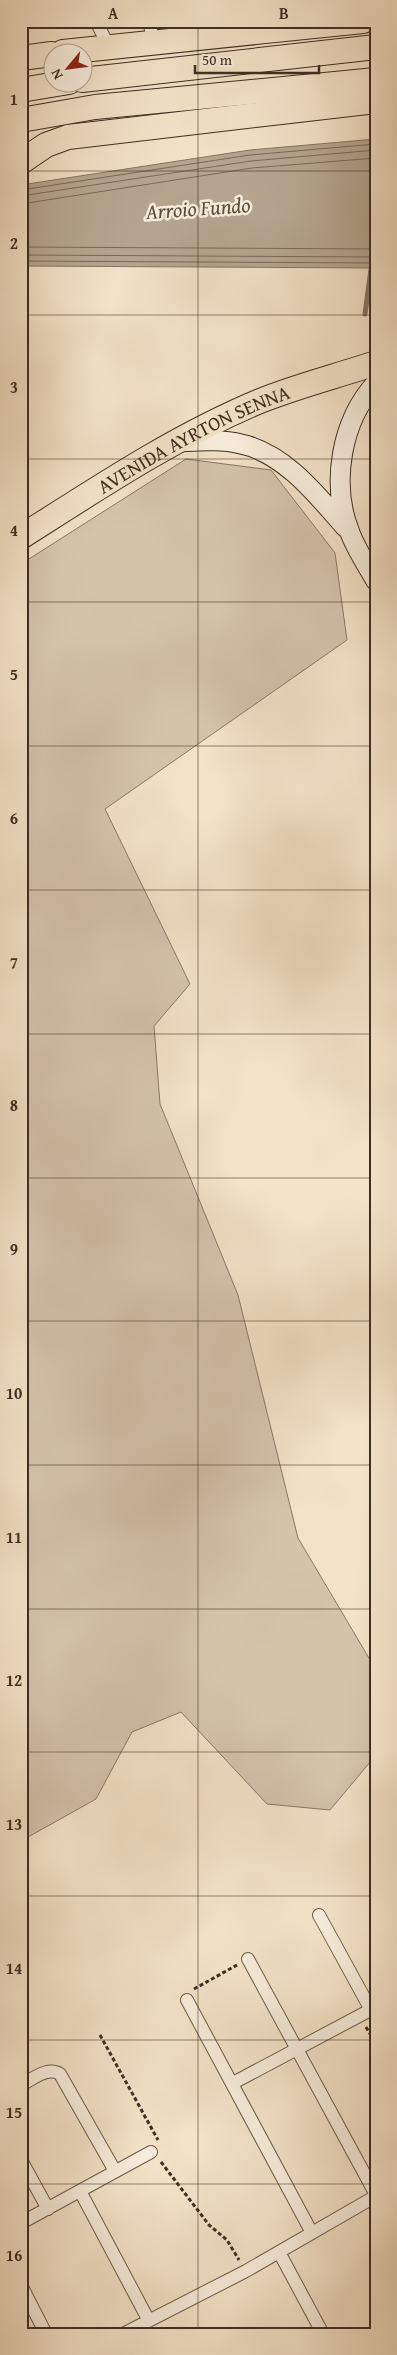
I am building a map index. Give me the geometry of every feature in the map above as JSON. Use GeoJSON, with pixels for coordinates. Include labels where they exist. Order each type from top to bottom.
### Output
{"type":"FeatureCollection","features":[{"type":"Feature","properties":{"kind":"highway"},"geometry":{"type":"LineString","coordinates":[[92,49],[109,47],[152,32],[363,21]]}},
{"type":"Feature","properties":{"kind":"highway"},"geometry":{"type":"LineString","coordinates":[[92,79],[376,47]]}},
{"type":"Feature","properties":{"kind":"highway"},"geometry":{"type":"LineString","coordinates":[[21,58],[42,55]]}},
{"type":"Feature","properties":{"kind":"highway"},"geometry":{"type":"LineString","coordinates":[[21,120],[95,107],[376,80]]}},
{"type":"Feature","properties":{"kind":"highway"},"geometry":{"type":"LineString","coordinates":[[21,90],[42,86]]}},
{"type":"Feature","properties":{"kind":"highway"},"geometry":{"type":"LineString","coordinates":[[21,162],[46,145],[68,136],[376,101]]}},
{"type":"Feature","properties":{"kind":"highway","name":"AVENIDA AYRTON SENNA"},"geometry":{"type":"LineString","coordinates":[[21,536],[178,442],[260,401],[322,379],[376,364]]}},
{"type":"Feature","properties":{"kind":"street"},"geometry":{"type":"LineString","coordinates":[[96,21],[109,47]]}},
{"type":"Feature","properties":{"kind":"street"},"geometry":{"type":"LineString","coordinates":[[349,532],[340,496],[341,462],[356,414],[367,394],[376,383]]}},
{"type":"Feature","properties":{"kind":"street"},"geometry":{"type":"LineString","coordinates":[[178,442],[204,440],[240,444],[275,459],[304,483],[349,532],[376,581]]}},
{"type":"Feature","properties":{"kind":"street"},"geometry":{"type":"LineString","coordinates":[[233,2083],[369,2011],[319,1914]]}},
{"type":"Feature","properties":{"kind":"street"},"geometry":{"type":"LineString","coordinates":[[123,2334],[246,2271],[376,2196],[248,1959]]}},
{"type":"Feature","properties":{"kind":"street"},"geometry":{"type":"LineString","coordinates":[[187,2000],[312,2233]]}},
{"type":"Feature","properties":{"kind":"street"},"geometry":{"type":"LineString","coordinates":[[21,2085],[53,2070],[60,2074],[115,2171]]}},
{"type":"Feature","properties":{"kind":"street"},"geometry":{"type":"LineString","coordinates":[[21,2223],[150,2152]]}},
{"type":"Feature","properties":{"kind":"street"},"geometry":{"type":"LineString","coordinates":[[21,2160],[48,2209]]}},
{"type":"Feature","properties":{"kind":"street"},"geometry":{"type":"LineString","coordinates":[[80,2191],[149,2321]]}},
{"type":"Feature","properties":{"kind":"street"},"geometry":{"type":"LineString","coordinates":[[279,2252],[323,2334]]}},
{"type":"Feature","properties":{"kind":"street"},"geometry":{"type":"LineString","coordinates":[[21,2285],[46,2334]]}},
{"type":"Feature","properties":{"kind":"path"},"geometry":{"type":"LineString","coordinates":[[187,2000],[186,1995],[189,1991],[248,1959]]}},
{"type":"Feature","properties":{"kind":"path"},"geometry":{"type":"LineString","coordinates":[[369,2011],[376,2044]]}},
{"type":"Feature","properties":{"kind":"path"},"geometry":{"type":"LineString","coordinates":[[100,2035],[158,2136],[158,2140],[150,2152],[170,2171],[209,2225],[227,2240],[246,2271]]}},
{"type":"Feature","properties":{"kind":"shaded area"},"geometry":{"type":"Polygon","coordinates":[[[186,459],[271,470],[335,553],[347,640],[105,809],[190,984],[154,1026],[160,1104],[238,1295],[298,1538],[376,1670],[376,1755],[330,1810],[267,1804],[181,1712],[132,1732],[96,1799],[21,1841],[21,564],[186,459]]]}},
{"type":"Feature","properties":{"kind":"water","name":"Arroio Fundo"},"geometry":{"type":"Polygon","coordinates":[[[376,139],[376,268],[21,266],[21,185],[250,150],[376,139]]]}},
{"type":"Feature","properties":{"kind":"waterway"},"geometry":{"type":"LineString","coordinates":[[365,314],[372,262]]}}]}
